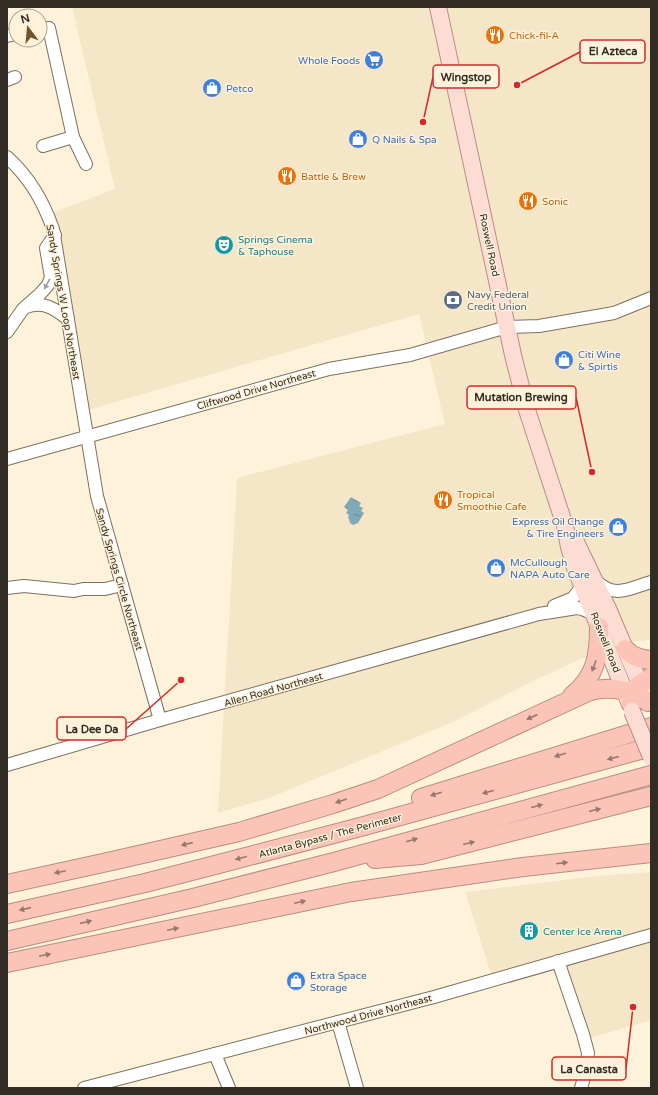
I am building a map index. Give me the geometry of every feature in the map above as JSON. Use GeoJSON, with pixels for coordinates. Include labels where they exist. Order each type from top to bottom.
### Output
{"type":"FeatureCollection","features":[{"type":"Feature","properties":{"kind":"highway"},"geometry":{"type":"LineString","coordinates":[[567,700],[584,684],[594,668],[599,646],[601,617]]}},
{"type":"Feature","properties":{"kind":"highway"},"geometry":{"type":"LineString","coordinates":[[625,649],[631,655],[640,659],[651,660]]}},
{"type":"Feature","properties":{"kind":"highway"},"geometry":{"type":"LineString","coordinates":[[7,884],[239,832],[333,804],[378,789],[567,700],[600,688],[608,688],[640,698]]}},
{"type":"Feature","properties":{"kind":"highway"},"geometry":{"type":"LineString","coordinates":[[364,826],[408,802],[651,727]]}},
{"type":"Feature","properties":{"kind":"highway","name":"Atlanta Bypass / The Perimeter"},"geometry":{"type":"LineString","coordinates":[[7,914],[145,883],[364,826],[651,747]]}},
{"type":"Feature","properties":{"kind":"highway"},"geometry":{"type":"LineString","coordinates":[[7,941],[193,898],[334,862],[651,776]]}},
{"type":"Feature","properties":{"kind":"highway"},"geometry":{"type":"LineString","coordinates":[[334,862],[421,855],[651,796]]}},
{"type":"Feature","properties":{"kind":"highway"},"geometry":{"type":"LineString","coordinates":[[7,963],[351,892],[523,867],[650,852]]}},
{"type":"Feature","properties":{"kind":"main road","name":"Roswell Road"},"geometry":{"type":"LineString","coordinates":[[438,7],[507,327],[527,410],[565,526],[578,545],[588,583],[601,617],[640,698]]}},
{"type":"Feature","properties":{"kind":"main road","name":"Roswell Road"},"geometry":{"type":"LineString","coordinates":[[601,617],[625,649],[640,698],[651,758]]}},
{"type":"Feature","properties":{"kind":"street"},"geometry":{"type":"LineString","coordinates":[[48,28],[73,137],[86,164]]}},
{"type":"Feature","properties":{"kind":"street"},"geometry":{"type":"LineString","coordinates":[[43,146],[73,137]]}},
{"type":"Feature","properties":{"kind":"street","name":"Sandy Springs W Loop Northeast"},"geometry":{"type":"LineString","coordinates":[[7,157],[18,167],[34,187],[45,207],[55,235],[87,437]]}},
{"type":"Feature","properties":{"kind":"street"},"geometry":{"type":"LineString","coordinates":[[7,332],[23,309],[48,286],[50,269],[46,248],[55,235]]}},
{"type":"Feature","properties":{"kind":"street","name":"Cliftwood Drive Northeast"},"geometry":{"type":"LineString","coordinates":[[7,459],[329,369],[410,355],[507,327],[539,326],[614,313],[651,298]]}},
{"type":"Feature","properties":{"kind":"street"},"geometry":{"type":"LineString","coordinates":[[23,309],[34,304],[44,305],[54,309],[68,319]]}},
{"type":"Feature","properties":{"kind":"street","name":"Sandy Springs Circle Northeast"},"geometry":{"type":"LineString","coordinates":[[87,437],[97,496],[160,720]]}},
{"type":"Feature","properties":{"kind":"street"},"geometry":{"type":"LineString","coordinates":[[601,617],[612,598],[618,592],[651,582]]}},
{"type":"Feature","properties":{"kind":"street"},"geometry":{"type":"LineString","coordinates":[[588,583],[618,592]]}},
{"type":"Feature","properties":{"kind":"street","name":"Allen Road Northeast"},"geometry":{"type":"LineString","coordinates":[[539,614],[549,608],[571,600],[588,583]]}},
{"type":"Feature","properties":{"kind":"street"},"geometry":{"type":"LineString","coordinates":[[7,588],[24,586],[74,591],[82,595],[95,596],[123,588]]}},
{"type":"Feature","properties":{"kind":"street","name":"Allen Road Northeast"},"geometry":{"type":"LineString","coordinates":[[7,765],[160,720],[539,614],[576,608],[601,617]]}},
{"type":"Feature","properties":{"kind":"street","name":"Northwood Drive Northeast"},"geometry":{"type":"LineString","coordinates":[[84,1088],[434,997],[651,934]]}},
{"type":"Feature","properties":{"kind":"street"},"geometry":{"type":"LineString","coordinates":[[558,961],[583,1034],[588,1054],[586,1071],[581,1088]]}},
{"type":"Feature","properties":{"kind":"street"},"geometry":{"type":"LineString","coordinates":[[338,1022],[357,1088]]}},
{"type":"Feature","properties":{"kind":"street"},"geometry":{"type":"LineString","coordinates":[[215,1054],[229,1088]]}},
{"type":"Feature","properties":{"kind":"shaded area"},"geometry":{"type":"Polygon","coordinates":[[[72,7],[651,7],[651,640],[615,643],[527,684],[453,722],[269,798],[218,813],[237,478],[445,424],[419,314],[84,411],[49,214],[115,189],[72,7]]]}},
{"type":"Feature","properties":{"kind":"shaded area"},"geometry":{"type":"Polygon","coordinates":[[[651,872],[651,1020],[584,1040],[557,958],[491,974],[465,892],[598,876],[651,872]]]}},
{"type":"Feature","properties":{"kind":"water"},"geometry":{"type":"Polygon","coordinates":[[[351,497],[361,503],[359,506],[363,508],[361,511],[364,513],[358,523],[353,525],[350,523],[348,518],[349,515],[346,513],[348,510],[344,507],[351,497]]]}},
{"type":"Feature","properties":{"kind":"place","name":"Chick-fil-A"},"geometry":{"type":"Point","coordinates":[495,35]}},
{"type":"Feature","properties":{"kind":"place","name":"Whole Foods"},"geometry":{"type":"Point","coordinates":[374,60]}},
{"type":"Feature","properties":{"kind":"place","name":"El Azteca"},"geometry":{"type":"Point","coordinates":[517,85]}},
{"type":"Feature","properties":{"kind":"place","name":"Petco"},"geometry":{"type":"Point","coordinates":[212,88]}},
{"type":"Feature","properties":{"kind":"place","name":"Wingstop"},"geometry":{"type":"Point","coordinates":[423,122]}},
{"type":"Feature","properties":{"kind":"place","name":"Q Nails & Spa"},"geometry":{"type":"Point","coordinates":[358,139]}},
{"type":"Feature","properties":{"kind":"place","name":"Battle & Brew"},"geometry":{"type":"Point","coordinates":[287,176]}},
{"type":"Feature","properties":{"kind":"place","name":"Sonic"},"geometry":{"type":"Point","coordinates":[528,201]}},
{"type":"Feature","properties":{"kind":"place","name":"Springs Cinema & Taphouse"},"geometry":{"type":"Point","coordinates":[224,245]}},
{"type":"Feature","properties":{"kind":"place","name":"Navy Federal Credit Union"},"geometry":{"type":"Point","coordinates":[453,300]}},
{"type":"Feature","properties":{"kind":"place","name":"Citi Wine & Spirtis"},"geometry":{"type":"Point","coordinates":[564,360]}},
{"type":"Feature","properties":{"kind":"place","name":"Mutation Brewing"},"geometry":{"type":"Point","coordinates":[592,472]}},
{"type":"Feature","properties":{"kind":"place","name":"Tropical Smoothie Cafe"},"geometry":{"type":"Point","coordinates":[443,500]}},
{"type":"Feature","properties":{"kind":"place","name":"Express Oil Change & Tire Engineers"},"geometry":{"type":"Point","coordinates":[618,527]}},
{"type":"Feature","properties":{"kind":"place","name":"McCullough NAPA Auto Care"},"geometry":{"type":"Point","coordinates":[496,568]}},
{"type":"Feature","properties":{"kind":"place","name":"La Dee Da"},"geometry":{"type":"Point","coordinates":[181,680]}},
{"type":"Feature","properties":{"kind":"place","name":"Center Ice Arena"},"geometry":{"type":"Point","coordinates":[529,931]}},
{"type":"Feature","properties":{"kind":"place","name":"Extra Space Storage"},"geometry":{"type":"Point","coordinates":[296,981]}},
{"type":"Feature","properties":{"kind":"place","name":"La Canasta"},"geometry":{"type":"Point","coordinates":[633,1007]}}]}
